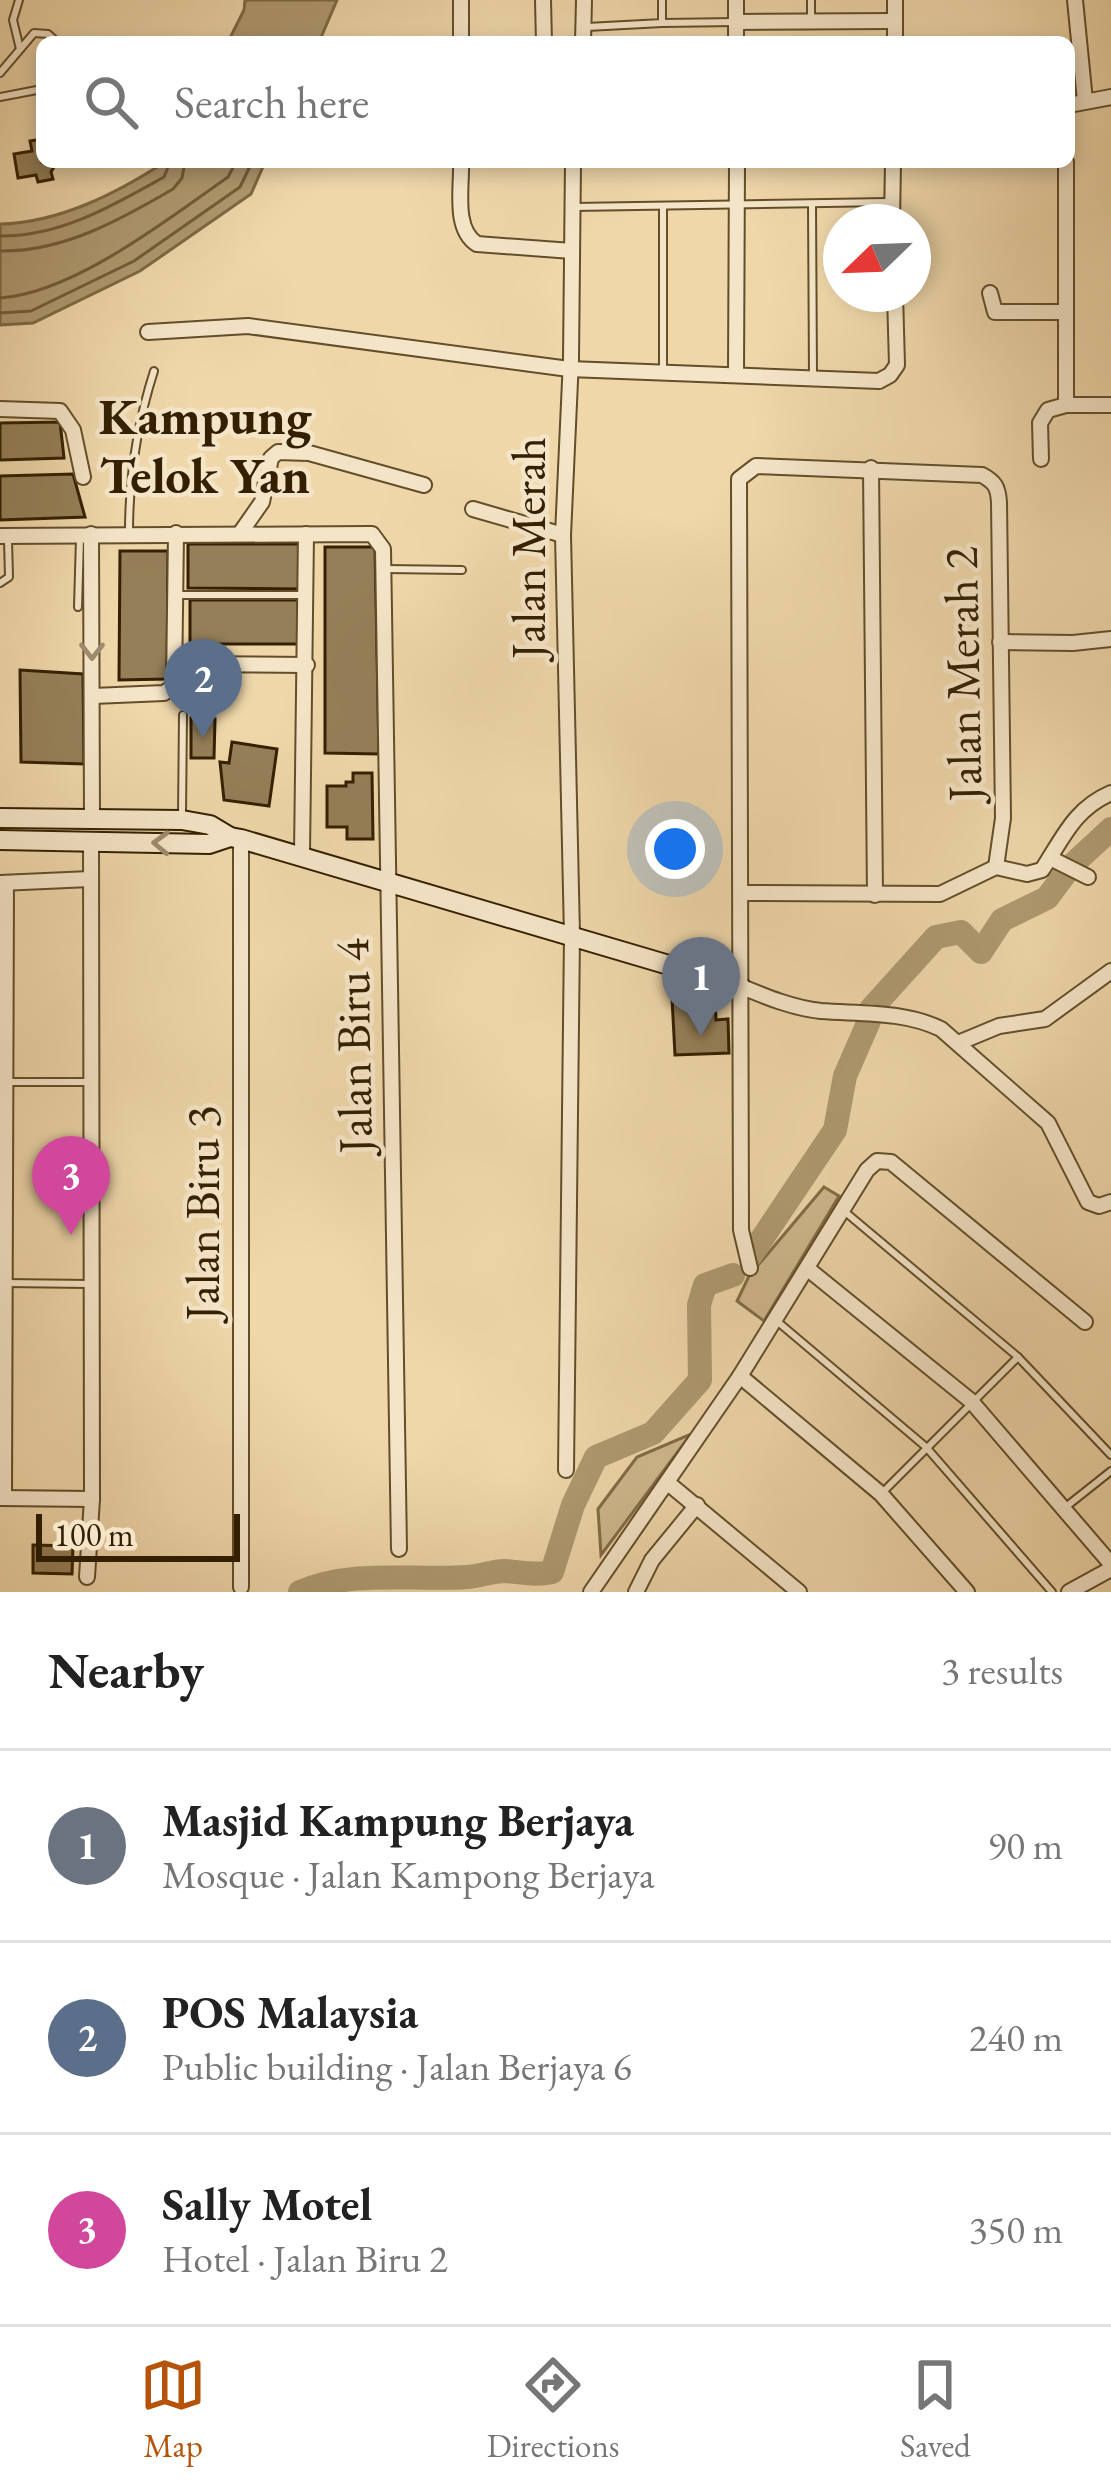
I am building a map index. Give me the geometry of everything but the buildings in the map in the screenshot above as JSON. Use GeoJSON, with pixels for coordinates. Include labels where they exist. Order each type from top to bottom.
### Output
{"type":"FeatureCollection","features":[{"type":"Feature","properties":{"kind":"street"},"geometry":{"type":"LineString","coordinates":[[461,0],[461,36]]}},
{"type":"Feature","properties":{"kind":"street"},"geometry":{"type":"LineString","coordinates":[[543,0],[544,36]]}},
{"type":"Feature","properties":{"kind":"street"},"geometry":{"type":"LineString","coordinates":[[583,35],[584,0]]}},
{"type":"Feature","properties":{"kind":"street"},"geometry":{"type":"LineString","coordinates":[[736,0],[736,36]]}},
{"type":"Feature","properties":{"kind":"street"},"geometry":{"type":"LineString","coordinates":[[895,36],[896,0]]}},
{"type":"Feature","properties":{"kind":"street"},"geometry":{"type":"LineString","coordinates":[[1075,0],[1077,102],[1111,97]]}},
{"type":"Feature","properties":{"kind":"street"},"geometry":{"type":"LineString","coordinates":[[736,22],[896,21]]}},
{"type":"Feature","properties":{"kind":"street"},"geometry":{"type":"LineString","coordinates":[[461,168],[463,227],[468,238],[477,244],[572,250]]}},
{"type":"Feature","properties":{"kind":"street","name":"Jalan Merah"},"geometry":{"type":"LineString","coordinates":[[566,1470],[572,935],[563,535],[573,168]]}},
{"type":"Feature","properties":{"kind":"street"},"geometry":{"type":"LineString","coordinates":[[736,168],[736,375]]}},
{"type":"Feature","properties":{"kind":"street"},"geometry":{"type":"LineString","coordinates":[[892,202],[893,168]]}},
{"type":"Feature","properties":{"kind":"street"},"geometry":{"type":"LineString","coordinates":[[1066,168],[1066,405]]}},
{"type":"Feature","properties":{"kind":"street"},"geometry":{"type":"LineString","coordinates":[[990,292],[992,308],[999,313],[1066,312]]}},
{"type":"Feature","properties":{"kind":"street"},"geometry":{"type":"LineString","coordinates":[[148,332],[248,326],[569,369],[878,380],[897,365],[896,312]]}},
{"type":"Feature","properties":{"kind":"street"},"geometry":{"type":"LineString","coordinates":[[1041,459],[1042,415],[1066,405],[1111,405]]}},
{"type":"Feature","properties":{"kind":"street"},"geometry":{"type":"LineString","coordinates":[[0,409],[60,411],[73,430],[83,477]]}},
{"type":"Feature","properties":{"kind":"street"},"geometry":{"type":"LineString","coordinates":[[241,532],[262,502],[271,458],[278,452],[309,453],[424,484]]}},
{"type":"Feature","properties":{"kind":"street","name":"Jalan Merah 2"},"geometry":{"type":"LineString","coordinates":[[756,466],[872,468],[982,475],[998,488],[1003,818],[996,867],[940,894],[742,893],[739,479],[756,466]]}},
{"type":"Feature","properties":{"kind":"street"},"geometry":{"type":"LineString","coordinates":[[872,468],[874,895]]}},
{"type":"Feature","properties":{"kind":"street"},"geometry":{"type":"LineString","coordinates":[[473,509],[563,535]]}},
{"type":"Feature","properties":{"kind":"street"},"geometry":{"type":"LineString","coordinates":[[93,696],[164,693],[174,686],[176,533]]}},
{"type":"Feature","properties":{"kind":"street"},"geometry":{"type":"LineString","coordinates":[[4,536],[306,533],[302,854]]}},
{"type":"Feature","properties":{"kind":"street","name":"Jalan Biru 4"},"geometry":{"type":"LineString","coordinates":[[306,533],[372,534],[380,543],[386,569],[399,1549]]}},
{"type":"Feature","properties":{"kind":"street"},"geometry":{"type":"LineString","coordinates":[[85,534],[93,696],[92,1499],[87,1577]]}},
{"type":"Feature","properties":{"kind":"street"},"geometry":{"type":"LineString","coordinates":[[1000,642],[1073,644],[1111,639]]}},
{"type":"Feature","properties":{"kind":"street"},"geometry":{"type":"LineString","coordinates":[[176,664],[307,665]]}},
{"type":"Feature","properties":{"kind":"street"},"geometry":{"type":"LineString","coordinates":[[996,867],[1034,874],[1055,860],[1075,816],[1111,793]]}},
{"type":"Feature","properties":{"kind":"street"},"geometry":{"type":"LineString","coordinates":[[0,818],[182,820],[210,825],[235,838],[572,935],[780,1002],[920,1021],[958,1043],[1048,1123],[1088,1202],[1111,1202]]}},
{"type":"Feature","properties":{"kind":"street"},"geometry":{"type":"LineString","coordinates":[[0,840],[209,844],[235,838]]}},
{"type":"Feature","properties":{"kind":"street","name":"Jalan Biru 3"},"geometry":{"type":"LineString","coordinates":[[235,838],[241,1586]]}},
{"type":"Feature","properties":{"kind":"street"},"geometry":{"type":"LineString","coordinates":[[1055,860],[1082,875]]}},
{"type":"Feature","properties":{"kind":"street"},"geometry":{"type":"LineString","coordinates":[[90,879],[3,883],[2,1498],[92,1499]]}},
{"type":"Feature","properties":{"kind":"street"},"geometry":{"type":"LineString","coordinates":[[742,893],[741,1230],[750,1268]]}},
{"type":"Feature","properties":{"kind":"street"},"geometry":{"type":"LineString","coordinates":[[958,1043],[999,1027],[1045,1019],[1111,971]]}},
{"type":"Feature","properties":{"kind":"street"},"geometry":{"type":"LineString","coordinates":[[591,1592],[740,1376],[877,1161],[891,1162],[1085,1322]]}},
{"type":"Feature","properties":{"kind":"street"},"geometry":{"type":"LineString","coordinates":[[808,1269],[971,1401],[1065,1507],[1111,1567],[1069,1592]]}},
{"type":"Feature","properties":{"kind":"street"},"geometry":{"type":"LineString","coordinates":[[740,1376],[881,1494],[967,1592]]}},
{"type":"Feature","properties":{"kind":"street"},"geometry":{"type":"LineString","coordinates":[[668,1483],[794,1590]]}},
{"type":"Feature","properties":{"kind":"street"},"geometry":{"type":"LineString","coordinates":[[636,1592],[652,1560],[697,1505]]}},
{"type":"Feature","properties":{"kind":"lane"},"geometry":{"type":"LineString","coordinates":[[19,0],[13,20],[20,49]]}},
{"type":"Feature","properties":{"kind":"lane"},"geometry":{"type":"LineString","coordinates":[[662,0],[662,23]]}},
{"type":"Feature","properties":{"kind":"lane"},"geometry":{"type":"LineString","coordinates":[[811,0],[811,21]]}},
{"type":"Feature","properties":{"kind":"lane"},"geometry":{"type":"LineString","coordinates":[[583,35],[662,23],[736,22]]}},
{"type":"Feature","properties":{"kind":"lane"},"geometry":{"type":"LineString","coordinates":[[0,73],[40,31],[48,36]]}},
{"type":"Feature","properties":{"kind":"lane"},"geometry":{"type":"LineString","coordinates":[[0,97],[36,90]]}},
{"type":"Feature","properties":{"kind":"lane"},"geometry":{"type":"LineString","coordinates":[[573,207],[892,202]]}},
{"type":"Feature","properties":{"kind":"lane"},"geometry":{"type":"LineString","coordinates":[[812,204],[813,379]]}},
{"type":"Feature","properties":{"kind":"lane"},"geometry":{"type":"LineString","coordinates":[[663,206],[663,371]]}},
{"type":"Feature","properties":{"kind":"lane"},"geometry":{"type":"LineString","coordinates":[[130,533],[129,490],[136,438],[154,371]]}},
{"type":"Feature","properties":{"kind":"lane"},"geometry":{"type":"LineString","coordinates":[[78,607],[85,534]]}},
{"type":"Feature","properties":{"kind":"lane"},"geometry":{"type":"LineString","coordinates":[[0,583],[9,577],[4,536]]}},
{"type":"Feature","properties":{"kind":"lane"},"geometry":{"type":"LineString","coordinates":[[386,569],[462,570]]}},
{"type":"Feature","properties":{"kind":"lane"},"geometry":{"type":"LineString","coordinates":[[176,596],[307,595]]}},
{"type":"Feature","properties":{"kind":"lane"},"geometry":{"type":"LineString","coordinates":[[182,820],[183,715]]}},
{"type":"Feature","properties":{"kind":"lane"},"geometry":{"type":"LineString","coordinates":[[3,1082],[89,1082]]}},
{"type":"Feature","properties":{"kind":"lane"},"geometry":{"type":"LineString","coordinates":[[843,1210],[1018,1357],[1111,1455]]}},
{"type":"Feature","properties":{"kind":"lane"},"geometry":{"type":"LineString","coordinates":[[2,1283],[90,1284]]}},
{"type":"Feature","properties":{"kind":"lane"},"geometry":{"type":"LineString","coordinates":[[776,1320],[926,1447],[1052,1592]]}},
{"type":"Feature","properties":{"kind":"lane"},"geometry":{"type":"LineString","coordinates":[[881,1494],[1018,1357]]}},
{"type":"Feature","properties":{"kind":"lane"},"geometry":{"type":"LineString","coordinates":[[1065,1507],[1111,1471]]}},
{"type":"Feature","properties":{"kind":"shaded area"},"geometry":{"type":"Polygon","coordinates":[[[824,1187],[839,1196],[764,1321],[737,1301],[749,1276],[824,1187]]]}},
{"type":"Feature","properties":{"kind":"shaded area"},"geometry":{"type":"Polygon","coordinates":[[[691,1434],[601,1555],[598,1509],[637,1457],[691,1434]]]}},
{"type":"Feature","properties":{"kind":"water"},"geometry":{"type":"Polygon","coordinates":[[[245,0],[337,0],[322,36],[231,36],[245,0]]]}},
{"type":"Feature","properties":{"kind":"water"},"geometry":{"type":"Polygon","coordinates":[[[155,168],[262,168],[251,194],[140,271],[33,323],[0,325],[0,224],[44,218],[127,185],[155,168]]]}},
{"type":"Feature","properties":{"kind":"waterway"},"geometry":{"type":"LineString","coordinates":[[871,1009],[936,937],[961,932],[981,952],[1002,920],[1047,898],[1071,866],[1111,829]]}},
{"type":"Feature","properties":{"kind":"waterway"},"geometry":{"type":"LineString","coordinates":[[751,1255],[835,1130],[845,1076],[869,1021]]}},
{"type":"Feature","properties":{"kind":"waterway"},"geometry":{"type":"LineString","coordinates":[[300,1592],[361,1578],[552,1572],[573,1505],[596,1457],[653,1433],[700,1380],[699,1305],[705,1285],[733,1275]]}},
{"type":"Feature","properties":{"kind":"place","name":"POS Malaysia"},"geometry":{"type":"Point","coordinates":[203,738]}},
{"type":"Feature","properties":{"kind":"place","name":"Masjid Kampung Berjaya"},"geometry":{"type":"Point","coordinates":[701,1036]}},
{"type":"Feature","properties":{"kind":"place","name":"Sally Motel"},"geometry":{"type":"Point","coordinates":[71,1235]}},
{"type":"Feature","properties":{"kind":"district","name":"Kampung Telok Yan"},"geometry":{"type":"Point","coordinates":[205,445]}}]}
